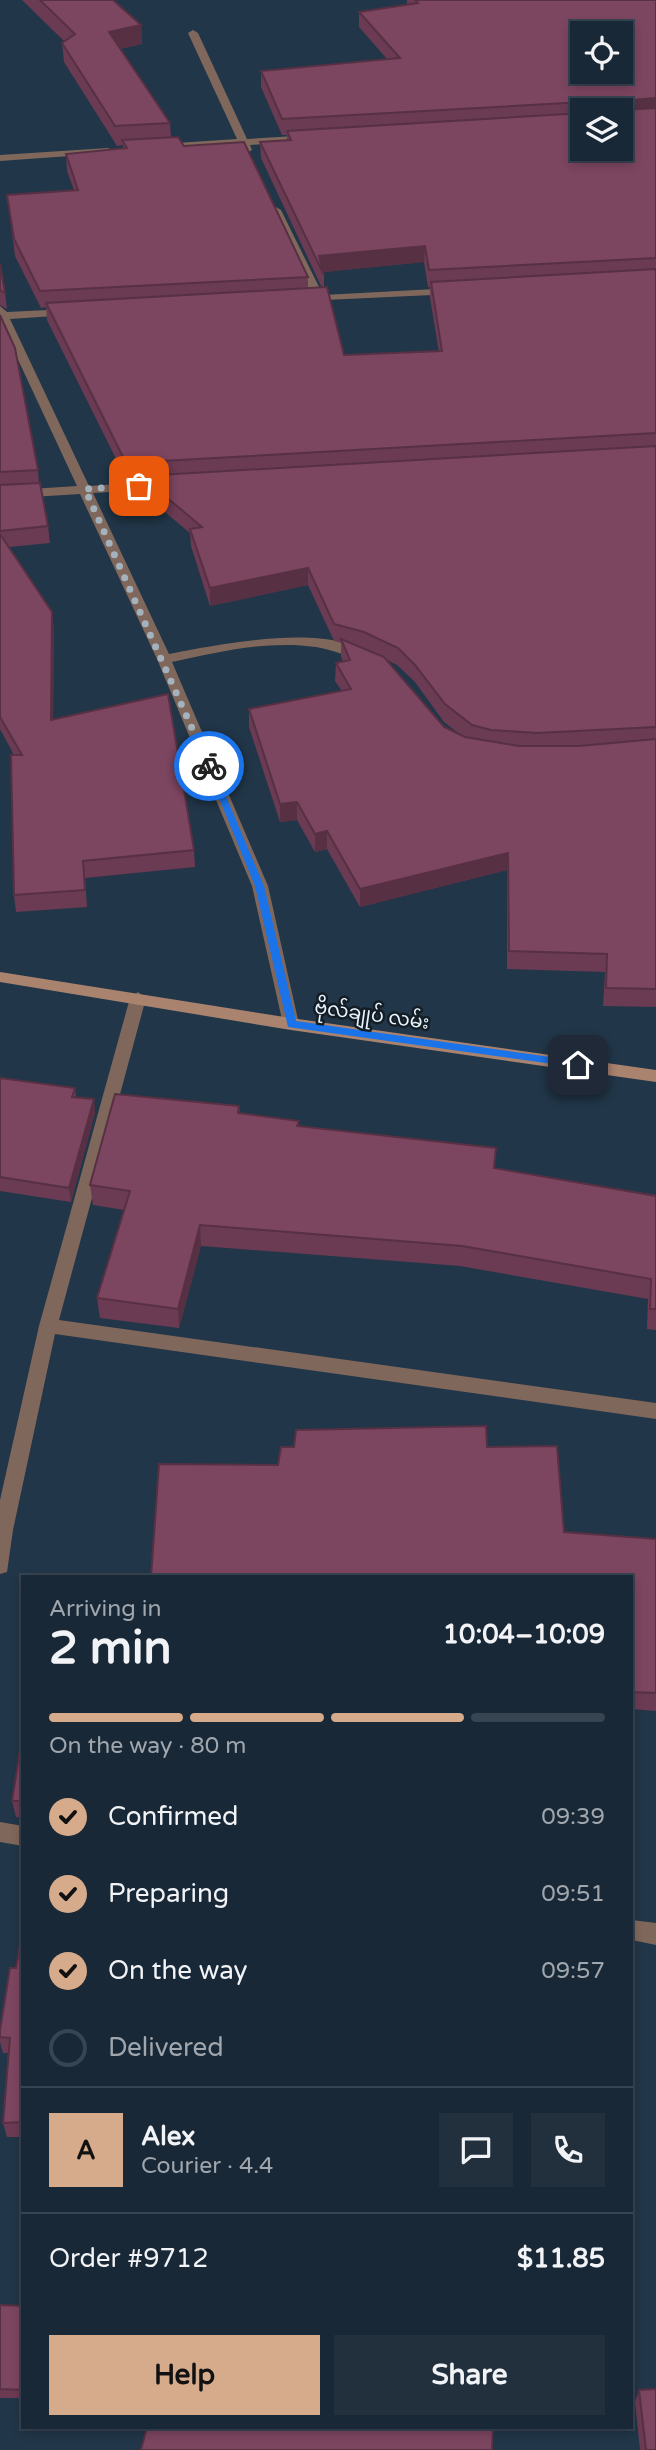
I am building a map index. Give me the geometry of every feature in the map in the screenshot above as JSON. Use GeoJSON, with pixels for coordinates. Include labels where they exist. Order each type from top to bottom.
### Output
{"type":"FeatureCollection","features":[{"type":"Feature","properties":{"kind":"street"},"geometry":{"type":"LineString","coordinates":[[193,33],[254,166]]}},
{"type":"Feature","properties":{"kind":"street"},"geometry":{"type":"LineString","coordinates":[[148,148],[324,137]]}},
{"type":"Feature","properties":{"kind":"street"},"geometry":{"type":"LineString","coordinates":[[0,158],[121,150]]}},
{"type":"Feature","properties":{"kind":"street"},"geometry":{"type":"LineString","coordinates":[[272,202],[319,298]]}},
{"type":"Feature","properties":{"kind":"street"},"geometry":{"type":"LineString","coordinates":[[291,300],[471,290]]}},
{"type":"Feature","properties":{"kind":"street"},"geometry":{"type":"LineString","coordinates":[[85,312],[1,313],[163,659],[260,886],[291,1024]]}},
{"type":"Feature","properties":{"kind":"street"},"geometry":{"type":"LineString","coordinates":[[0,495],[182,484]]}},
{"type":"Feature","properties":{"kind":"street"},"geometry":{"type":"LineString","coordinates":[[163,659],[251,641],[298,642],[348,650],[379,663]]}},
{"type":"Feature","properties":{"kind":"street","name":"ဗိုလ်ချုပ် လမ်း"},"geometry":{"type":"LineString","coordinates":[[0,977],[291,1024],[656,1076]]}},
{"type":"Feature","properties":{"kind":"street"},"geometry":{"type":"LineString","coordinates":[[0,1566],[1,1531],[48,1326],[138,998]]}},
{"type":"Feature","properties":{"kind":"street"},"geometry":{"type":"LineString","coordinates":[[48,1326],[656,1411]]}},
{"type":"Feature","properties":{"kind":"street"},"geometry":{"type":"LineString","coordinates":[[0,1832],[21,1836]]}},
{"type":"Feature","properties":{"kind":"street"},"geometry":{"type":"LineString","coordinates":[[633,1930],[656,1934]]}},
{"type":"Feature","properties":{"kind":"building"},"geometry":{"type":"Polygon","coordinates":[[[40,0],[113,0],[141,25],[109,32],[170,123],[115,126],[62,43],[75,34],[40,0]]]}},
{"type":"Feature","properties":{"kind":"building"},"geometry":{"type":"Polygon","coordinates":[[[415,0],[656,0],[656,98],[570,98],[570,103],[282,119],[261,71],[400,58],[359,12],[418,3],[415,0]]]}},
{"type":"Feature","properties":{"kind":"building"},"geometry":{"type":"Polygon","coordinates":[[[656,108],[656,258],[429,270],[425,246],[319,256],[324,275],[260,142],[291,140],[287,131],[570,114],[570,161],[633,161],[633,109],[656,108]]]}},
{"type":"Feature","properties":{"kind":"building"},"geometry":{"type":"Polygon","coordinates":[[[178,137],[184,146],[244,142],[308,277],[40,291],[14,239],[7,195],[78,190],[66,154],[127,148],[122,140],[178,137]]]}},
{"type":"Feature","properties":{"kind":"building"},"geometry":{"type":"Polygon","coordinates":[[[0,264],[5,293],[0,290],[0,264]]]}},
{"type":"Feature","properties":{"kind":"building"},"geometry":{"type":"Polygon","coordinates":[[[656,269],[656,433],[126,463],[46,303],[327,287],[344,355],[442,351],[431,282],[656,269]]]}},
{"type":"Feature","properties":{"kind":"building"},"geometry":{"type":"Polygon","coordinates":[[[0,315],[15,348],[38,470],[0,472],[0,315]]]}},
{"type":"Feature","properties":{"kind":"building"},"geometry":{"type":"Polygon","coordinates":[[[656,446],[656,727],[537,733],[491,730],[472,725],[445,704],[398,648],[364,632],[334,624],[308,568],[210,588],[190,529],[202,527],[141,476],[656,446]]]}},
{"type":"Feature","properties":{"kind":"building"},"geometry":{"type":"Polygon","coordinates":[[[40,483],[48,526],[0,531],[0,485],[40,483]]]}},
{"type":"Feature","properties":{"kind":"building"},"geometry":{"type":"Polygon","coordinates":[[[0,534],[52,612],[51,720],[168,694],[194,850],[83,861],[85,890],[14,895],[11,755],[22,755],[0,717],[0,534]]]}},
{"type":"Feature","properties":{"kind":"building"},"geometry":{"type":"Polygon","coordinates":[[[341,639],[384,657],[444,727],[465,737],[519,746],[579,746],[656,739],[656,989],[606,988],[607,954],[509,951],[508,853],[360,889],[327,831],[315,834],[297,802],[280,804],[249,709],[351,689],[336,663],[350,660],[341,639]]]}},
{"type":"Feature","properties":{"kind":"building"},"geometry":{"type":"Polygon","coordinates":[[[0,1078],[75,1088],[72,1097],[94,1099],[69,1188],[0,1177],[0,1078]]]}},
{"type":"Feature","properties":{"kind":"building"},"geometry":{"type":"Polygon","coordinates":[[[115,1094],[239,1106],[238,1113],[299,1121],[297,1126],[496,1148],[494,1168],[656,1196],[656,1309],[650,1309],[651,1279],[462,1246],[200,1225],[178,1309],[97,1298],[130,1191],[90,1185],[115,1094]]]}},
{"type":"Feature","properties":{"kind":"building"},"geometry":{"type":"Polygon","coordinates":[[[486,1426],[487,1447],[557,1446],[564,1532],[656,1539],[656,1693],[633,1692],[633,1575],[151,1575],[159,1464],[278,1465],[281,1447],[294,1447],[296,1430],[486,1426]]]}},
{"type":"Feature","properties":{"kind":"building"},"geometry":{"type":"Polygon","coordinates":[[[21,1744],[21,1801],[12,1801],[21,1744]]]}},
{"type":"Feature","properties":{"kind":"building"},"geometry":{"type":"Polygon","coordinates":[[[21,1939],[21,2122],[3,2123],[10,2038],[0,2037],[0,2030],[10,1968],[16,1968],[21,1939]]]}},
{"type":"Feature","properties":{"kind":"building"},"geometry":{"type":"Polygon","coordinates":[[[0,2305],[21,2306],[21,2390],[0,2389],[0,2305]]]}},
{"type":"Feature","properties":{"kind":"building"},"geometry":{"type":"Polygon","coordinates":[[[656,2389],[656,2450],[646,2450],[639,2390],[656,2389]]]}},
{"type":"Feature","properties":{"kind":"building"},"geometry":{"type":"Polygon","coordinates":[[[146,2429],[493,2429],[492,2450],[141,2450],[146,2429]]]}},
{"type":"Feature","properties":{"kind":"way so far"},"geometry":{"type":"LineString","coordinates":[[139,486],[85,489],[209,766]]}},
{"type":"Feature","properties":{"kind":"route"},"geometry":{"type":"LineString","coordinates":[[209,766],[260,886],[291,1024],[578,1065]]}}]}
